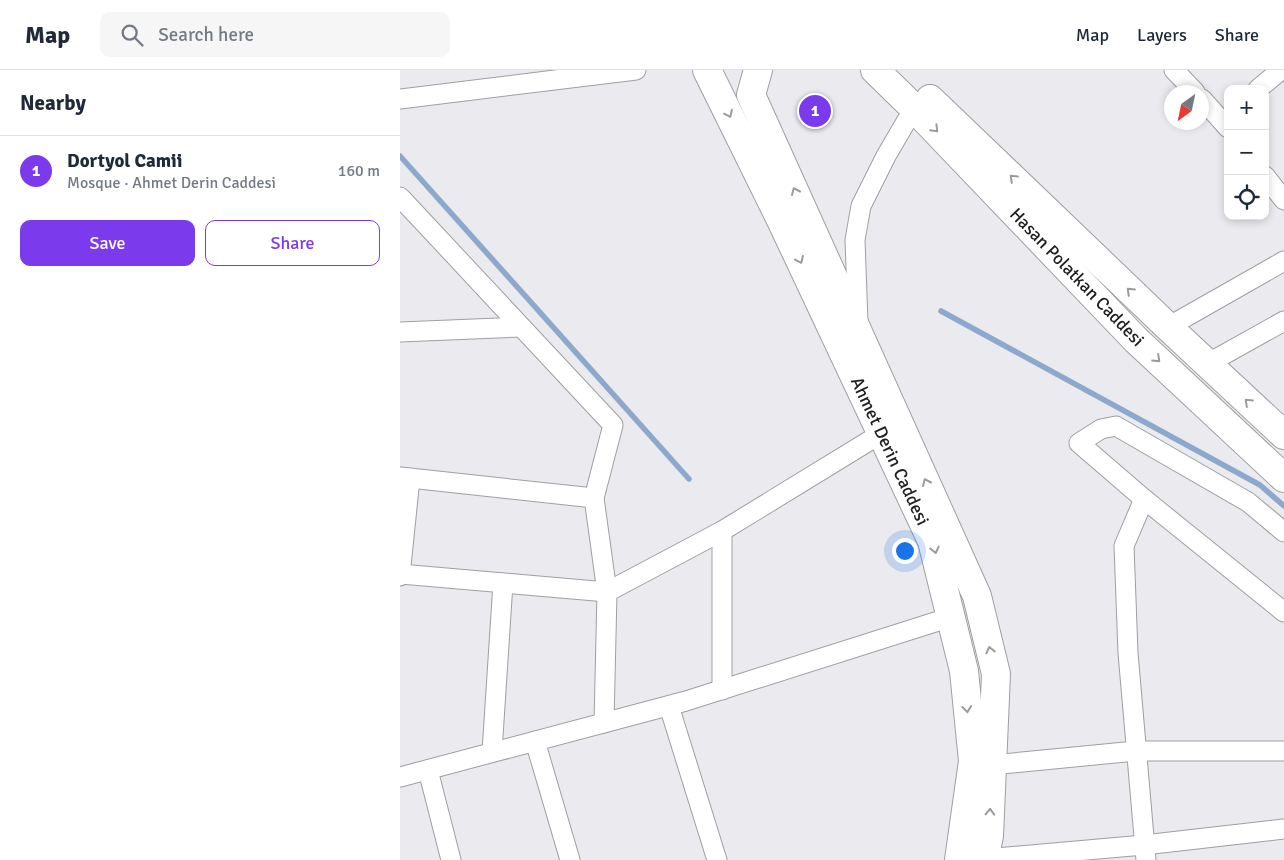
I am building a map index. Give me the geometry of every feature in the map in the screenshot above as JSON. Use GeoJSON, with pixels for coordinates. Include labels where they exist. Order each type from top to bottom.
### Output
{"type":"FeatureCollection","features":[{"type":"Feature","properties":{"kind":"main road","name":"Ahmet Derin Caddesi"},"geometry":{"type":"LineString","coordinates":[[707,70],[781,220],[932,541],[964,671],[972,761],[976,860]]}},
{"type":"Feature","properties":{"kind":"main road","name":"Ahmet Derin Caddesi"},"geometry":{"type":"LineString","coordinates":[[758,70],[751,95],[977,596],[996,674],[988,836],[976,860]]}},
{"type":"Feature","properties":{"kind":"main road","name":"Hasan Polatkan Caddesi"},"geometry":{"type":"LineString","coordinates":[[875,70],[914,108],[1136,340],[1284,478]]}},
{"type":"Feature","properties":{"kind":"main road","name":"Hasan Polatkan Caddesi"},"geometry":{"type":"LineString","coordinates":[[900,70],[1168,327],[1284,435]]}},
{"type":"Feature","properties":{"kind":"street"},"geometry":{"type":"LineString","coordinates":[[400,99],[636,70]]}},
{"type":"Feature","properties":{"kind":"street"},"geometry":{"type":"LineString","coordinates":[[1174,70],[1188,85]]}},
{"type":"Feature","properties":{"kind":"street"},"geometry":{"type":"LineString","coordinates":[[1263,85],[1281,70]]}},
{"type":"Feature","properties":{"kind":"street"},"geometry":{"type":"LineString","coordinates":[[1209,105],[1224,119]]}},
{"type":"Feature","properties":{"kind":"street"},"geometry":{"type":"LineString","coordinates":[[858,330],[856,240],[861,206],[886,156],[914,108]]}},
{"type":"Feature","properties":{"kind":"street"},"geometry":{"type":"LineString","coordinates":[[1269,181],[1284,200]]}},
{"type":"Feature","properties":{"kind":"street"},"geometry":{"type":"LineString","coordinates":[[400,197],[613,425],[594,498],[607,592],[604,722]]}},
{"type":"Feature","properties":{"kind":"street"},"geometry":{"type":"LineString","coordinates":[[1168,327],[1284,261]]}},
{"type":"Feature","properties":{"kind":"street"},"geometry":{"type":"LineString","coordinates":[[1207,364],[1284,321]]}},
{"type":"Feature","properties":{"kind":"street"},"geometry":{"type":"LineString","coordinates":[[400,332],[521,327]]}},
{"type":"Feature","properties":{"kind":"street"},"geometry":{"type":"LineString","coordinates":[[1284,532],[1248,502],[1116,426],[1101,429],[1079,443],[1144,499],[1284,612]]}},
{"type":"Feature","properties":{"kind":"street"},"geometry":{"type":"LineString","coordinates":[[594,498],[405,478],[400,575],[607,592],[722,531],[882,433]]}},
{"type":"Feature","properties":{"kind":"street"},"geometry":{"type":"LineString","coordinates":[[1144,499],[1124,546],[1128,653],[1145,853]]}},
{"type":"Feature","properties":{"kind":"street"},"geometry":{"type":"LineString","coordinates":[[722,531],[722,690]]}},
{"type":"Feature","properties":{"kind":"street"},"geometry":{"type":"LineString","coordinates":[[492,752],[503,583]]}},
{"type":"Feature","properties":{"kind":"street"},"geometry":{"type":"LineString","coordinates":[[400,777],[669,706],[951,617]]}},
{"type":"Feature","properties":{"kind":"street"},"geometry":{"type":"LineString","coordinates":[[669,706],[717,860]]}},
{"type":"Feature","properties":{"kind":"street"},"geometry":{"type":"LineString","coordinates":[[535,741],[570,860]]}},
{"type":"Feature","properties":{"kind":"street"},"geometry":{"type":"LineString","coordinates":[[992,765],[1136,751],[1284,751]]}},
{"type":"Feature","properties":{"kind":"street"},"geometry":{"type":"LineString","coordinates":[[428,770],[452,860]]}},
{"type":"Feature","properties":{"kind":"street"},"geometry":{"type":"LineString","coordinates":[[976,860],[1145,853],[1284,829]]}},
{"type":"Feature","properties":{"kind":"waterway"},"geometry":{"type":"LineString","coordinates":[[400,156],[689,479]]}},
{"type":"Feature","properties":{"kind":"waterway"},"geometry":{"type":"LineString","coordinates":[[941,311],[1260,485],[1284,506]]}},
{"type":"Feature","properties":{"kind":"place","name":"Dortyol Camii"},"geometry":{"type":"Point","coordinates":[815,111]}}]}
